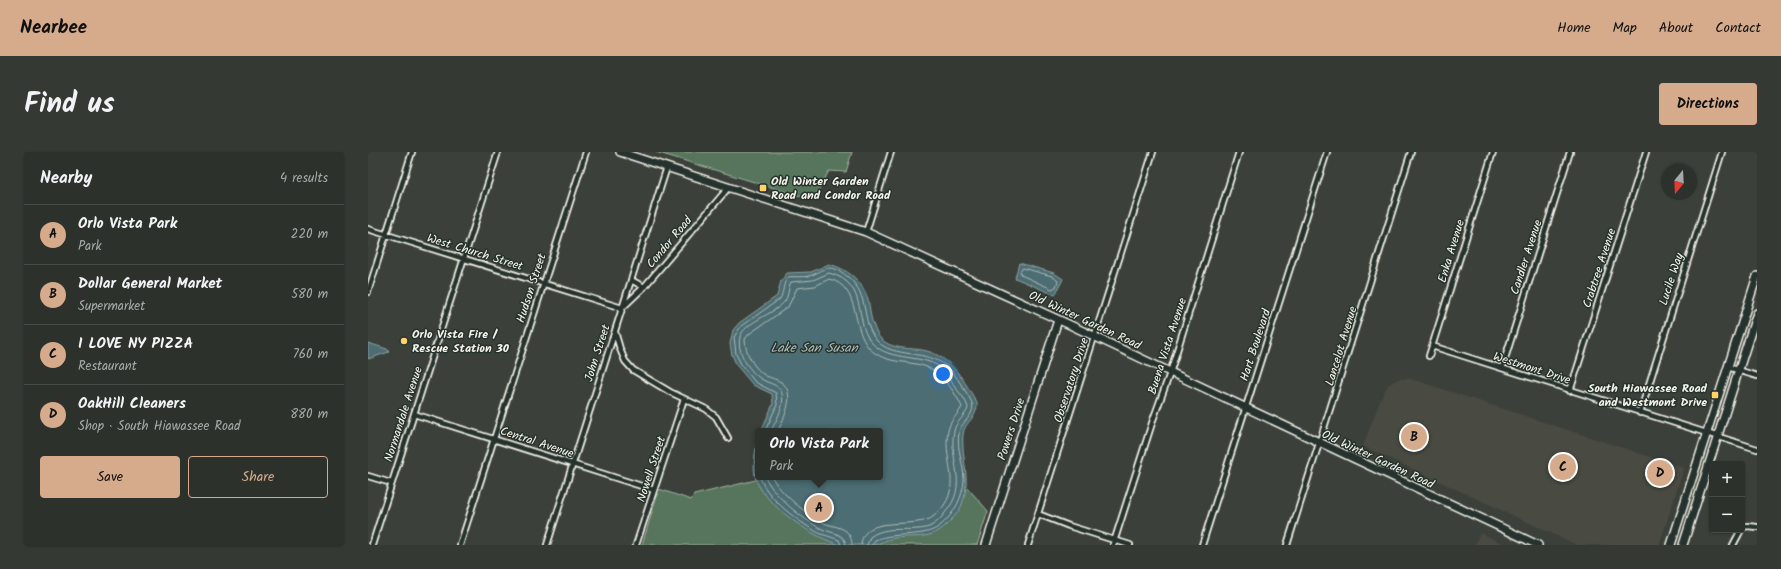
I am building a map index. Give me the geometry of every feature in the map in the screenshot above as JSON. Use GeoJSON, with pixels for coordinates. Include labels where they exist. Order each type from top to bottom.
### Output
{"type":"FeatureCollection","features":[{"type":"Feature","properties":{"kind":"main road","name":"Old Winter Garden Road"},"geometry":{"type":"LineString","coordinates":[[620,152],[729,186],[866,232],[1095,337],[1536,545]]}},
{"type":"Feature","properties":{"kind":"main road"},"geometry":{"type":"LineString","coordinates":[[1671,545],[1757,276]]}},
{"type":"Feature","properties":{"kind":"main road"},"geometry":{"type":"LineString","coordinates":[[1683,545],[1757,313]]}},
{"type":"Feature","properties":{"kind":"main road","name":"Powers Drive"},"geometry":{"type":"LineString","coordinates":[[986,545],[1058,320]]}},
{"type":"Feature","properties":{"kind":"street"},"geometry":{"type":"LineString","coordinates":[[368,292],[412,152]]}},
{"type":"Feature","properties":{"kind":"street","name":"Normandale Avenue"},"geometry":{"type":"LineString","coordinates":[[372,545],[498,152]]}},
{"type":"Feature","properties":{"kind":"street","name":"Hudson Street"},"geometry":{"type":"LineString","coordinates":[[460,545],[586,152]]}},
{"type":"Feature","properties":{"kind":"street"},"geometry":{"type":"LineString","coordinates":[[866,232],[891,152]]}},
{"type":"Feature","properties":{"kind":"street","name":"Observatory Drive"},"geometry":{"type":"LineString","coordinates":[[1028,545],[1153,152]]}},
{"type":"Feature","properties":{"kind":"street","name":"Buena Vista Avenue"},"geometry":{"type":"LineString","coordinates":[[1113,543],[1170,373],[1239,152]]}},
{"type":"Feature","properties":{"kind":"street","name":"Hart Boulevard"},"geometry":{"type":"LineString","coordinates":[[1202,545],[1327,152]]}},
{"type":"Feature","properties":{"kind":"street","name":"Lancelot Avenue"},"geometry":{"type":"LineString","coordinates":[[1287,545],[1321,444],[1411,152]]}},
{"type":"Feature","properties":{"kind":"street","name":"Enka Avenue"},"geometry":{"type":"LineString","coordinates":[[1429,356],[1493,152]]}},
{"type":"Feature","properties":{"kind":"street","name":"Candler Avenue"},"geometry":{"type":"LineString","coordinates":[[1502,368],[1570,152]]}},
{"type":"Feature","properties":{"kind":"street","name":"Crabtree Avenue"},"geometry":{"type":"LineString","coordinates":[[1570,391],[1646,152]]}},
{"type":"Feature","properties":{"kind":"street","name":"Lucile Way"},"geometry":{"type":"LineString","coordinates":[[1640,412],[1722,152]]}},
{"type":"Feature","properties":{"kind":"street","name":"John Street"},"geometry":{"type":"LineString","coordinates":[[547,545],[668,167]]}},
{"type":"Feature","properties":{"kind":"street","name":"Condor Road"},"geometry":{"type":"LineString","coordinates":[[622,308],[644,287],[729,186]]}},
{"type":"Feature","properties":{"kind":"street","name":"West Church Street"},"geometry":{"type":"LineString","coordinates":[[368,229],[622,308]]}},
{"type":"Feature","properties":{"kind":"street"},"geometry":{"type":"LineString","coordinates":[[631,280],[644,287]]}},
{"type":"Feature","properties":{"kind":"street"},"geometry":{"type":"LineString","coordinates":[[614,332],[620,349],[626,361],[633,370],[684,399],[696,403],[711,413],[721,424],[728,438]]}},
{"type":"Feature","properties":{"kind":"street","name":"Westmont Drive"},"geometry":{"type":"LineString","coordinates":[[1432,346],[1570,391],[1757,449]]}},
{"type":"Feature","properties":{"kind":"street"},"geometry":{"type":"LineString","coordinates":[[1728,366],[1757,376]]}},
{"type":"Feature","properties":{"kind":"street","name":"Nowell Street"},"geometry":{"type":"LineString","coordinates":[[636,545],[684,399]]}},
{"type":"Feature","properties":{"kind":"street","name":"Central Avenue"},"geometry":{"type":"LineString","coordinates":[[414,414],[654,490]]}},
{"type":"Feature","properties":{"kind":"street"},"geometry":{"type":"LineString","coordinates":[[368,476],[391,483]]}},
{"type":"Feature","properties":{"kind":"street"},"geometry":{"type":"LineString","coordinates":[[1038,514],[1113,543],[1130,545]]}},
{"type":"Feature","properties":{"kind":"street"},"geometry":{"type":"LineString","coordinates":[[1745,527],[1757,527]]}},
{"type":"Feature","properties":{"kind":"street"},"geometry":{"type":"LineString","coordinates":[[1733,545],[1739,533]]}},
{"type":"Feature","properties":{"kind":"shaded area"},"geometry":{"type":"Polygon","coordinates":[[[1398,379],[1411,379],[1684,468],[1659,545],[1577,545],[1363,446],[1380,401],[1388,385],[1398,379]]]}},
{"type":"Feature","properties":{"kind":"shaded area"},"geometry":{"type":"Polygon","coordinates":[[[1480,533],[1506,545],[1475,545],[1480,533]]]}},
{"type":"Feature","properties":{"kind":"green space"},"geometry":{"type":"Polygon","coordinates":[[[656,152],[852,152],[846,172],[829,171],[813,200],[656,152]]]}},
{"type":"Feature","properties":{"kind":"green space"},"geometry":{"type":"Polygon","coordinates":[[[950,468],[988,511],[977,545],[642,545],[659,489],[691,500],[694,495],[756,480],[779,480],[823,492],[950,468]]]}},
{"type":"Feature","properties":{"kind":"water"},"geometry":{"type":"Polygon","coordinates":[[[1019,263],[1054,273],[1063,279],[1055,295],[1015,278],[1019,263]]]}},
{"type":"Feature","properties":{"kind":"water","name":"Lake San Susan"},"geometry":{"type":"Polygon","coordinates":[[[829,264],[848,272],[858,281],[865,292],[868,299],[874,328],[881,339],[886,343],[897,347],[927,351],[944,359],[957,372],[977,403],[975,413],[966,426],[963,435],[966,484],[962,504],[958,512],[950,521],[937,532],[925,536],[889,539],[872,545],[841,545],[830,542],[805,529],[780,510],[761,490],[756,480],[883,480],[883,428],[762,428],[773,404],[772,394],[753,385],[737,366],[732,355],[730,344],[733,330],[739,323],[777,296],[781,281],[787,273],[811,272],[829,264]]]}},
{"type":"Feature","properties":{"kind":"water"},"geometry":{"type":"Polygon","coordinates":[[[368,343],[387,349],[389,352],[368,359],[368,343]]]}},
{"type":"Feature","properties":{"kind":"water","name":"Lake San Susan"},"geometry":{"type":"Polygon","coordinates":[[[755,454],[755,475],[754,465],[755,454]]]}},
{"type":"Feature","properties":{"kind":"place","name":"Old Winter Garden Road and Condor Road"},"geometry":{"type":"Point","coordinates":[763,188]}},
{"type":"Feature","properties":{"kind":"place","name":"Orlo Vista Fire / Rescue Station 30"},"geometry":{"type":"Point","coordinates":[404,341]}},
{"type":"Feature","properties":{"kind":"place","name":"South Hiawassee Road and Westmont Drive"},"geometry":{"type":"Point","coordinates":[1715,395]}},
{"type":"Feature","properties":{"kind":"place","name":"Dollar General Market"},"geometry":{"type":"Point","coordinates":[1414,437]}},
{"type":"Feature","properties":{"kind":"place","name":"I LOVE NY PIZZA"},"geometry":{"type":"Point","coordinates":[1563,467]}},
{"type":"Feature","properties":{"kind":"place","name":"OakHill Cleaners"},"geometry":{"type":"Point","coordinates":[1660,473]}},
{"type":"Feature","properties":{"kind":"place","name":"Orlo Vista Park"},"geometry":{"type":"Point","coordinates":[819,508]}}]}
